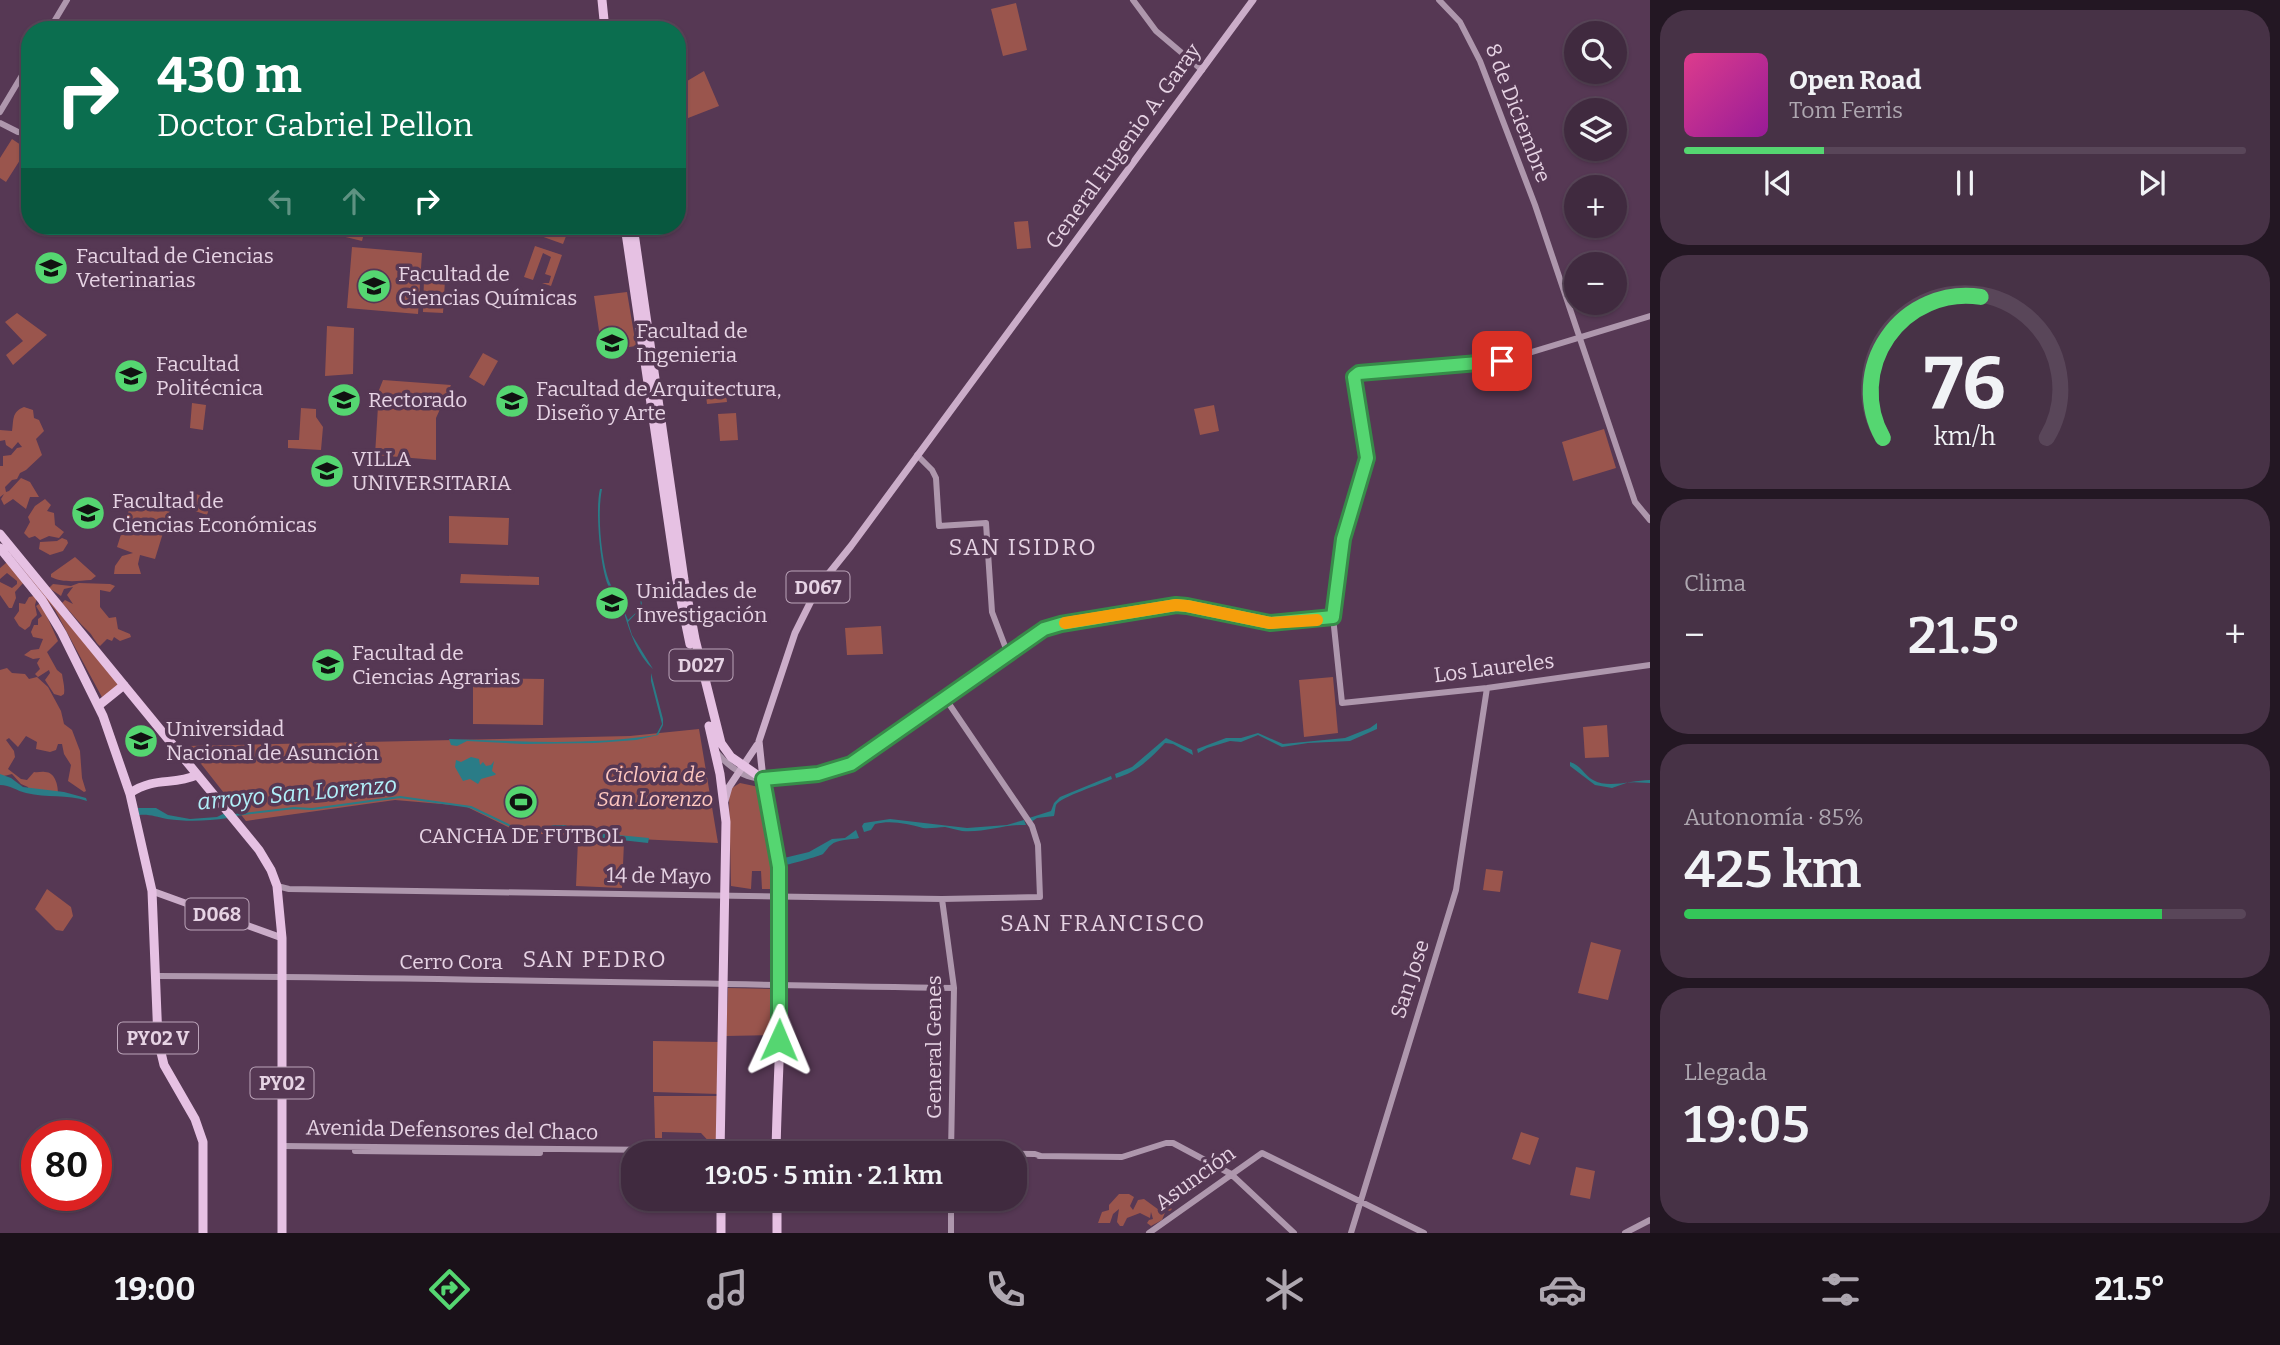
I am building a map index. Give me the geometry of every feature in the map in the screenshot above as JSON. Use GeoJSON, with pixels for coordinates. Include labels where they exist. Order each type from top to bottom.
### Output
{"type":"FeatureCollection","features":[{"type":"Feature","properties":{"kind":"highway"},"geometry":{"type":"LineString","coordinates":[[596,0],[598,21]]}},
{"type":"Feature","properties":{"kind":"highway"},"geometry":{"type":"LineString","coordinates":[[602,0],[604,21]]}},
{"type":"Feature","properties":{"kind":"highway","name":"D027"},"geometry":{"type":"LineString","coordinates":[[626,235],[683,612],[716,752],[724,804],[726,852],[720,1141]]}},
{"type":"Feature","properties":{"kind":"highway","name":"D027"},"geometry":{"type":"LineString","coordinates":[[634,235],[666,466],[695,639],[718,736],[741,769],[763,779]]}},
{"type":"Feature","properties":{"kind":"highway","name":"PY02"},"geometry":{"type":"LineString","coordinates":[[0,534],[222,804],[266,861],[277,886],[282,936],[282,1233]]}},
{"type":"Feature","properties":{"kind":"highway"},"geometry":{"type":"LineString","coordinates":[[0,548],[36,591],[54,618],[98,706],[116,748],[130,794],[144,784],[154,781],[188,779],[197,775]]}},
{"type":"Feature","properties":{"kind":"highway"},"geometry":{"type":"LineString","coordinates":[[98,706],[124,685]]}},
{"type":"Feature","properties":{"kind":"highway"},"geometry":{"type":"LineString","coordinates":[[763,779],[780,874],[776,1141]]}},
{"type":"Feature","properties":{"kind":"highway","name":"PY02 V"},"geometry":{"type":"LineString","coordinates":[[130,794],[152,891],[158,1040],[164,1065],[202,1132],[203,1233]]}},
{"type":"Feature","properties":{"kind":"highway"},"geometry":{"type":"LineString","coordinates":[[720,1211],[721,1233]]}},
{"type":"Feature","properties":{"kind":"highway"},"geometry":{"type":"LineString","coordinates":[[777,1211],[777,1233]]}},
{"type":"Feature","properties":{"kind":"main road","name":"General Eugenio A. Garay"},"geometry":{"type":"LineString","coordinates":[[917,455],[1253,0]]}},
{"type":"Feature","properties":{"kind":"main road","name":"D067"},"geometry":{"type":"LineString","coordinates":[[724,804],[729,787],[759,741],[806,607],[818,587],[917,455]]}},
{"type":"Feature","properties":{"kind":"main road","name":"D067"},"geometry":{"type":"LineString","coordinates":[[759,741],[763,779]]}},
{"type":"Feature","properties":{"kind":"main road"},"geometry":{"type":"LineString","coordinates":[[731,757],[743,758],[754,752]]}},
{"type":"Feature","properties":{"kind":"main road","name":"D068"},"geometry":{"type":"LineString","coordinates":[[152,891],[282,936]]}},
{"type":"Feature","properties":{"kind":"street"},"geometry":{"type":"LineString","coordinates":[[54,21],[67,0]]}},
{"type":"Feature","properties":{"kind":"street"},"geometry":{"type":"LineString","coordinates":[[1133,0],[1156,31],[1202,70]]}},
{"type":"Feature","properties":{"kind":"street","name":"8 de Diciembre"},"geometry":{"type":"LineString","coordinates":[[1439,0],[1460,22],[1480,61],[1535,205],[1635,502],[1650,520]]}},
{"type":"Feature","properties":{"kind":"street"},"geometry":{"type":"LineString","coordinates":[[0,112],[21,77]]}},
{"type":"Feature","properties":{"kind":"street"},"geometry":{"type":"LineString","coordinates":[[0,123],[18,132]]}},
{"type":"Feature","properties":{"kind":"street"},"geometry":{"type":"LineString","coordinates":[[763,779],[818,774],[851,764],[1051,626],[1176,605],[1270,623],[1333,617],[1343,539],[1367,458],[1354,377],[1359,373],[1502,361],[1650,317]]}},
{"type":"Feature","properties":{"kind":"street"},"geometry":{"type":"LineString","coordinates":[[917,455],[936,478],[939,526],[986,523],[992,612],[1009,654]]}},
{"type":"Feature","properties":{"kind":"street","name":"Los Laureles"},"geometry":{"type":"LineString","coordinates":[[1333,617],[1342,703],[1487,688],[1650,665]]}},
{"type":"Feature","properties":{"kind":"street","name":"San Jose"},"geometry":{"type":"LineString","coordinates":[[1351,1233],[1398,1072],[1456,890],[1487,688]]}},
{"type":"Feature","properties":{"kind":"street","name":"14 de Mayo"},"geometry":{"type":"LineString","coordinates":[[277,886],[314,889],[942,899],[1040,897],[1038,845],[1032,826],[945,698]]}},
{"type":"Feature","properties":{"kind":"street"},"geometry":{"type":"LineString","coordinates":[[716,752],[741,769]]}},
{"type":"Feature","properties":{"kind":"street","name":"General Genes"},"geometry":{"type":"LineString","coordinates":[[942,899],[954,988],[951,1141]]}},
{"type":"Feature","properties":{"kind":"street","name":"Cerro Cora"},"geometry":{"type":"LineString","coordinates":[[157,976],[480,979],[568,983],[780,983],[954,988]]}},
{"type":"Feature","properties":{"kind":"street","name":"Avenida Defensores del Chaco"},"geometry":{"type":"LineString","coordinates":[[1027,1157],[1122,1157],[1169,1142],[1231,1174],[1294,1233]]}},
{"type":"Feature","properties":{"kind":"street","name":"Avenida Defensores del Chaco"},"geometry":{"type":"LineString","coordinates":[[283,1148],[621,1151]]}},
{"type":"Feature","properties":{"kind":"street","name":"Avenida Defensores del Chaco"},"geometry":{"type":"LineString","coordinates":[[283,1148],[621,1154]]}},
{"type":"Feature","properties":{"kind":"street","name":"Asunción"},"geometry":{"type":"LineString","coordinates":[[1149,1233],[1262,1153],[1361,1202]]}},
{"type":"Feature","properties":{"kind":"street","name":"Avenida Defensores del Chaco"},"geometry":{"type":"LineString","coordinates":[[1027,1154],[1041,1156]]}},
{"type":"Feature","properties":{"kind":"street"},"geometry":{"type":"LineString","coordinates":[[1361,1202],[1424,1233]]}},
{"type":"Feature","properties":{"kind":"street"},"geometry":{"type":"LineString","coordinates":[[951,1211],[951,1233]]}},
{"type":"Feature","properties":{"kind":"street"},"geometry":{"type":"LineString","coordinates":[[1625,1233],[1650,1220]]}},
{"type":"Feature","properties":{"kind":"green space"},"geometry":{"type":"Polygon","coordinates":[[[1016,3],[1027,50],[1003,56],[991,9],[1016,3]]]}},
{"type":"Feature","properties":{"kind":"green space"},"geometry":{"type":"Polygon","coordinates":[[[704,71],[719,106],[686,119],[686,82],[704,71]]]}},
{"type":"Feature","properties":{"kind":"green space"},"geometry":{"type":"Polygon","coordinates":[[[12,139],[21,145],[21,158],[6,182],[0,178],[0,158],[12,139]]]}},
{"type":"Feature","properties":{"kind":"green space"},"geometry":{"type":"Polygon","coordinates":[[[1028,221],[1031,248],[1017,249],[1014,222],[1028,221]]]}},
{"type":"Feature","properties":{"kind":"green space"},"geometry":{"type":"Polygon","coordinates":[[[337,235],[364,235],[362,241],[337,235]]]}},
{"type":"Feature","properties":{"kind":"green space"},"geometry":{"type":"Polygon","coordinates":[[[538,235],[566,235],[563,244],[538,235]]]}},
{"type":"Feature","properties":{"kind":"green space"},"geometry":{"type":"Polygon","coordinates":[[[535,246],[562,255],[551,286],[542,283],[549,283],[551,276],[545,274],[551,257],[543,253],[533,280],[524,277],[535,246]]]}},
{"type":"Feature","properties":{"kind":"green space"},"geometry":{"type":"Polygon","coordinates":[[[352,247],[422,253],[418,314],[347,308],[352,247]]]}},
{"type":"Feature","properties":{"kind":"green space"},"geometry":{"type":"Polygon","coordinates":[[[424,279],[445,280],[443,313],[423,312],[424,279]]]}},
{"type":"Feature","properties":{"kind":"green space"},"geometry":{"type":"Polygon","coordinates":[[[627,292],[636,346],[602,351],[594,296],[627,292]]]}},
{"type":"Feature","properties":{"kind":"green space"},"geometry":{"type":"Polygon","coordinates":[[[17,313],[47,335],[13,365],[6,355],[23,341],[5,322],[17,313]]]}},
{"type":"Feature","properties":{"kind":"green space"},"geometry":{"type":"Polygon","coordinates":[[[327,326],[354,328],[353,374],[325,376],[327,326]]]}},
{"type":"Feature","properties":{"kind":"green space"},"geometry":{"type":"Polygon","coordinates":[[[483,353],[498,361],[484,386],[469,377],[483,353]]]}},
{"type":"Feature","properties":{"kind":"green space"},"geometry":{"type":"Polygon","coordinates":[[[383,380],[451,385],[436,418],[436,460],[375,455],[379,390],[383,380]]]}},
{"type":"Feature","properties":{"kind":"green space"},"geometry":{"type":"Polygon","coordinates":[[[725,385],[727,402],[707,404],[705,387],[725,385]]]}},
{"type":"Feature","properties":{"kind":"green space"},"geometry":{"type":"Polygon","coordinates":[[[192,403],[206,405],[203,430],[190,428],[192,403]]]}},
{"type":"Feature","properties":{"kind":"green space"},"geometry":{"type":"Polygon","coordinates":[[[1214,405],[1219,431],[1200,435],[1194,409],[1214,405]]]}},
{"type":"Feature","properties":{"kind":"green space"},"geometry":{"type":"Polygon","coordinates":[[[24,407],[33,410],[34,418],[39,420],[44,431],[36,439],[42,455],[5,487],[6,492],[9,491],[21,478],[30,482],[39,497],[30,497],[26,509],[13,499],[4,505],[1,499],[4,494],[0,497],[0,466],[3,466],[3,456],[11,455],[17,448],[22,447],[18,442],[12,449],[6,445],[5,440],[0,441],[0,430],[12,431],[15,414],[24,407]]]}},
{"type":"Feature","properties":{"kind":"green space"},"geometry":{"type":"Polygon","coordinates":[[[301,408],[316,409],[316,417],[323,427],[321,450],[288,448],[288,440],[299,440],[301,408]]]}},
{"type":"Feature","properties":{"kind":"green space"},"geometry":{"type":"Polygon","coordinates":[[[736,413],[738,440],[720,441],[718,414],[736,413]]]}},
{"type":"Feature","properties":{"kind":"green space"},"geometry":{"type":"Polygon","coordinates":[[[1604,429],[1616,468],[1573,481],[1562,442],[1604,429]]]}},
{"type":"Feature","properties":{"kind":"green space"},"geometry":{"type":"Polygon","coordinates":[[[191,492],[212,500],[207,515],[186,508],[191,492]]]}},
{"type":"Feature","properties":{"kind":"green space"},"geometry":{"type":"Polygon","coordinates":[[[133,497],[170,510],[155,559],[140,555],[138,564],[141,574],[114,574],[115,566],[122,556],[133,553],[117,547],[133,497]]]}},
{"type":"Feature","properties":{"kind":"green space"},"geometry":{"type":"Polygon","coordinates":[[[45,499],[51,505],[47,511],[54,513],[55,525],[64,532],[59,538],[29,538],[24,533],[30,522],[28,517],[35,506],[45,499]]]}},
{"type":"Feature","properties":{"kind":"green space"},"geometry":{"type":"Polygon","coordinates":[[[449,516],[509,518],[508,545],[449,543],[449,516]]]}},
{"type":"Feature","properties":{"kind":"green space"},"geometry":{"type":"Polygon","coordinates":[[[62,538],[68,543],[63,551],[50,555],[39,549],[40,542],[62,538]]]}},
{"type":"Feature","properties":{"kind":"green space"},"geometry":{"type":"Polygon","coordinates":[[[0,540],[122,686],[104,701],[55,610],[0,540]]]}},
{"type":"Feature","properties":{"kind":"green space"},"geometry":{"type":"Polygon","coordinates":[[[75,557],[96,576],[91,580],[76,581],[51,577],[51,574],[75,557]]]}},
{"type":"Feature","properties":{"kind":"green space"},"geometry":{"type":"Polygon","coordinates":[[[9,563],[24,582],[15,592],[12,608],[9,608],[0,595],[0,582],[12,588],[17,584],[7,573],[0,579],[0,568],[9,563]]]}},
{"type":"Feature","properties":{"kind":"green space"},"geometry":{"type":"Polygon","coordinates":[[[461,574],[539,577],[539,585],[460,583],[461,574]]]}},
{"type":"Feature","properties":{"kind":"green space"},"geometry":{"type":"Polygon","coordinates":[[[79,583],[115,586],[110,592],[100,590],[100,607],[109,618],[116,617],[118,629],[131,637],[120,641],[114,637],[112,641],[107,639],[100,646],[62,603],[65,600],[73,604],[67,595],[73,587],[64,589],[61,596],[49,588],[53,584],[71,586],[79,583]]]}},
{"type":"Feature","properties":{"kind":"green space"},"geometry":{"type":"Polygon","coordinates":[[[29,597],[37,598],[37,615],[25,630],[14,618],[19,611],[19,603],[25,604],[29,597]]]}},
{"type":"Feature","properties":{"kind":"green space"},"geometry":{"type":"Polygon","coordinates":[[[39,604],[58,641],[47,652],[62,674],[64,694],[61,696],[54,694],[45,680],[49,670],[38,677],[35,674],[40,669],[37,663],[40,658],[33,659],[24,655],[39,649],[43,639],[33,637],[31,632],[42,616],[36,606],[39,604]]]}},
{"type":"Feature","properties":{"kind":"green space"},"geometry":{"type":"Polygon","coordinates":[[[881,626],[883,654],[847,655],[845,628],[881,626]]]}},
{"type":"Feature","properties":{"kind":"green space"},"geometry":{"type":"Polygon","coordinates":[[[7,668],[12,673],[25,674],[29,679],[37,677],[48,687],[61,711],[64,724],[72,730],[80,751],[86,791],[68,781],[71,765],[64,754],[62,744],[58,744],[56,750],[50,752],[36,749],[37,742],[26,736],[18,747],[9,738],[6,740],[15,757],[8,769],[21,779],[27,780],[34,772],[51,774],[58,793],[29,791],[28,787],[12,774],[0,777],[0,670],[7,668]]]}},
{"type":"Feature","properties":{"kind":"green space"},"geometry":{"type":"Polygon","coordinates":[[[1333,677],[1338,733],[1304,737],[1299,680],[1333,677]]]}},
{"type":"Feature","properties":{"kind":"green space"},"geometry":{"type":"Polygon","coordinates":[[[473,678],[544,679],[543,725],[473,724],[473,678]]]}},
{"type":"Feature","properties":{"kind":"green space"},"geometry":{"type":"Polygon","coordinates":[[[1607,725],[1609,757],[1585,758],[1583,727],[1607,725]]]}},
{"type":"Feature","properties":{"kind":"green space","name":"Ciclovia de San Lorenzo"},"geometry":{"type":"Polygon","coordinates":[[[699,729],[718,843],[520,833],[465,806],[395,800],[246,821],[187,746],[630,736],[699,729]]]}},
{"type":"Feature","properties":{"kind":"green space"},"geometry":{"type":"Polygon","coordinates":[[[740,783],[759,787],[776,862],[777,889],[762,889],[761,871],[752,871],[751,889],[731,886],[729,796],[732,788],[740,783]]]}},
{"type":"Feature","properties":{"kind":"green space"},"geometry":{"type":"Polygon","coordinates":[[[578,840],[624,842],[622,888],[576,886],[578,840]]]}},
{"type":"Feature","properties":{"kind":"green space"},"geometry":{"type":"Polygon","coordinates":[[[1486,869],[1503,871],[1500,892],[1483,890],[1486,869]]]}},
{"type":"Feature","properties":{"kind":"green space"},"geometry":{"type":"Polygon","coordinates":[[[47,889],[71,907],[73,916],[63,931],[56,930],[35,909],[47,889]]]}},
{"type":"Feature","properties":{"kind":"green space"},"geometry":{"type":"Polygon","coordinates":[[[1591,942],[1621,950],[1608,1000],[1578,993],[1591,942]]]}},
{"type":"Feature","properties":{"kind":"green space"},"geometry":{"type":"Polygon","coordinates":[[[728,988],[774,989],[773,1035],[726,1036],[728,988]]]}},
{"type":"Feature","properties":{"kind":"green space"},"geometry":{"type":"Polygon","coordinates":[[[653,1041],[720,1042],[719,1094],[653,1092],[653,1041]]]}},
{"type":"Feature","properties":{"kind":"green space"},"geometry":{"type":"Polygon","coordinates":[[[654,1096],[720,1096],[719,1141],[708,1141],[701,1133],[662,1132],[662,1138],[655,1138],[654,1096]]]}},
{"type":"Feature","properties":{"kind":"green space"},"geometry":{"type":"Polygon","coordinates":[[[1521,1132],[1539,1138],[1530,1165],[1512,1159],[1521,1132]]]}},
{"type":"Feature","properties":{"kind":"green space"},"geometry":{"type":"Polygon","coordinates":[[[1576,1167],[1595,1171],[1590,1199],[1570,1195],[1576,1167]]]}},
{"type":"Feature","properties":{"kind":"green space"},"geometry":{"type":"Polygon","coordinates":[[[1119,1194],[1134,1197],[1130,1206],[1133,1210],[1138,1200],[1144,1199],[1159,1210],[1163,1210],[1163,1205],[1172,1209],[1166,1210],[1162,1220],[1151,1226],[1147,1223],[1153,1219],[1151,1212],[1150,1218],[1140,1213],[1127,1218],[1123,1226],[1120,1226],[1117,1222],[1119,1209],[1113,1214],[1110,1223],[1098,1223],[1102,1212],[1109,1210],[1109,1205],[1119,1194]]]}},
{"type":"Feature","properties":{"kind":"shaded area"},"geometry":{"type":"Polygon","coordinates":[[[600,489],[601,536],[606,572],[628,620],[641,608],[640,594],[637,591],[641,593],[642,607],[628,622],[632,635],[653,669],[639,651],[605,576],[598,523],[600,489]]]}},
{"type":"Feature","properties":{"kind":"shaded area"},"geometry":{"type":"Polygon","coordinates":[[[651,673],[663,719],[663,725],[658,735],[636,740],[595,743],[524,744],[467,741],[457,746],[451,745],[449,739],[578,742],[656,735],[662,724],[651,673]]]}},
{"type":"Feature","properties":{"kind":"shaded area"},"geometry":{"type":"Polygon","coordinates":[[[1377,723],[1377,729],[1350,741],[1282,747],[1258,735],[1241,742],[1230,741],[1198,753],[1197,749],[1226,738],[1241,738],[1258,733],[1283,744],[1345,738],[1377,723]]]}},
{"type":"Feature","properties":{"kind":"shaded area"},"geometry":{"type":"Polygon","coordinates":[[[1166,738],[1192,750],[1193,755],[1173,744],[1165,743],[1137,768],[1116,778],[1115,774],[1132,767],[1166,738]]]}},
{"type":"Feature","properties":{"kind":"shaded area"},"geometry":{"type":"Polygon","coordinates":[[[471,757],[479,759],[480,765],[483,762],[486,766],[491,765],[494,761],[492,771],[496,774],[481,779],[478,784],[470,779],[463,781],[455,767],[456,760],[461,762],[471,757]]]}},
{"type":"Feature","properties":{"kind":"shaded area"},"geometry":{"type":"Polygon","coordinates":[[[1570,762],[1599,783],[1628,782],[1612,788],[1595,785],[1570,766],[1570,762]]]}},
{"type":"Feature","properties":{"kind":"shaded area"},"geometry":{"type":"Polygon","coordinates":[[[0,774],[23,787],[64,792],[86,798],[87,801],[23,792],[0,785],[0,774]]]}},
{"type":"Feature","properties":{"kind":"shaded area"},"geometry":{"type":"Polygon","coordinates":[[[1111,776],[1112,779],[1059,802],[1054,816],[1037,818],[1031,822],[1029,818],[1051,811],[1060,797],[1111,776]]]}},
{"type":"Feature","properties":{"kind":"shaded area"},"geometry":{"type":"Polygon","coordinates":[[[1643,780],[1650,780],[1650,783],[1630,782],[1643,780]]]}},
{"type":"Feature","properties":{"kind":"shaded area"},"geometry":{"type":"Polygon","coordinates":[[[138,808],[156,808],[168,815],[190,819],[217,817],[225,813],[228,818],[175,820],[139,815],[138,808]]]}},
{"type":"Feature","properties":{"kind":"shaded area"},"geometry":{"type":"Polygon","coordinates":[[[890,819],[967,828],[1007,825],[1024,820],[1026,825],[962,831],[887,822],[875,824],[871,830],[864,832],[864,823],[890,819]]]}},
{"type":"Feature","properties":{"kind":"shaded area"},"geometry":{"type":"Polygon","coordinates":[[[856,830],[859,838],[837,842],[823,854],[785,865],[784,858],[809,852],[832,839],[845,838],[856,830]]]}},
{"type":"Feature","properties":{"kind":"shaded area"},"geometry":{"type":"Polygon","coordinates":[[[576,831],[649,838],[648,843],[576,835],[576,831]]]}},
{"type":"Feature","properties":{"kind":"waterway","name":"arroyo San Lorenzo"},"geometry":{"type":"LineString","coordinates":[[235,815],[294,808],[312,809],[400,797],[471,807],[521,831],[565,826],[576,832]]}},
{"type":"Feature","properties":{"kind":"slow traffic"},"geometry":{"type":"LineString","coordinates":[[1065,623],[1176,605],[1270,623],[1317,620]]}},
{"type":"Feature","properties":{"kind":"place","name":"Facultad de Ciencias Veterinarias"},"geometry":{"type":"Point","coordinates":[51,268]}},
{"type":"Feature","properties":{"kind":"place","name":"Facultad de Ciencias Químicas"},"geometry":{"type":"Point","coordinates":[374,286]}},
{"type":"Feature","properties":{"kind":"place","name":"Facultad de Ingenieria"},"geometry":{"type":"Point","coordinates":[612,343]}},
{"type":"Feature","properties":{"kind":"place","name":"Facultad Politécnica"},"geometry":{"type":"Point","coordinates":[131,376]}},
{"type":"Feature","properties":{"kind":"place","name":"Rectorado"},"geometry":{"type":"Point","coordinates":[344,400]}},
{"type":"Feature","properties":{"kind":"place","name":"Facultad de Arquitectura, Diseño y Arte"},"geometry":{"type":"Point","coordinates":[512,401]}},
{"type":"Feature","properties":{"kind":"place","name":"VILLA UNIVERSITARIA"},"geometry":{"type":"Point","coordinates":[327,471]}},
{"type":"Feature","properties":{"kind":"place","name":"Facultad de Ciencias Económicas"},"geometry":{"type":"Point","coordinates":[88,513]}},
{"type":"Feature","properties":{"kind":"place","name":"Unidades de Investigación"},"geometry":{"type":"Point","coordinates":[612,603]}},
{"type":"Feature","properties":{"kind":"place","name":"Facultad de Ciencias Agrarias"},"geometry":{"type":"Point","coordinates":[328,665]}},
{"type":"Feature","properties":{"kind":"place","name":"Universidad Nacional de Asunción"},"geometry":{"type":"Point","coordinates":[141,741]}},
{"type":"Feature","properties":{"kind":"place","name":"CANCHA DE FUTBOL"},"geometry":{"type":"Point","coordinates":[521,802]}},
{"type":"Feature","properties":{"kind":"district","name":"SAN ISIDRO"},"geometry":{"type":"Point","coordinates":[1023,547]}},
{"type":"Feature","properties":{"kind":"district","name":"SAN FRANCISCO"},"geometry":{"type":"Point","coordinates":[1103,923]}},
{"type":"Feature","properties":{"kind":"district","name":"SAN PEDRO"},"geometry":{"type":"Point","coordinates":[595,959]}},
{"type":"Feature","properties":{"kind":"route"},"geometry":{"type":"LineString","coordinates":[[779,1040],[779,867],[763,779],[818,774],[851,764],[1051,626],[1176,605],[1270,623],[1333,617],[1346,524],[1367,458],[1354,377],[1359,373],[1502,361]]}}]}
